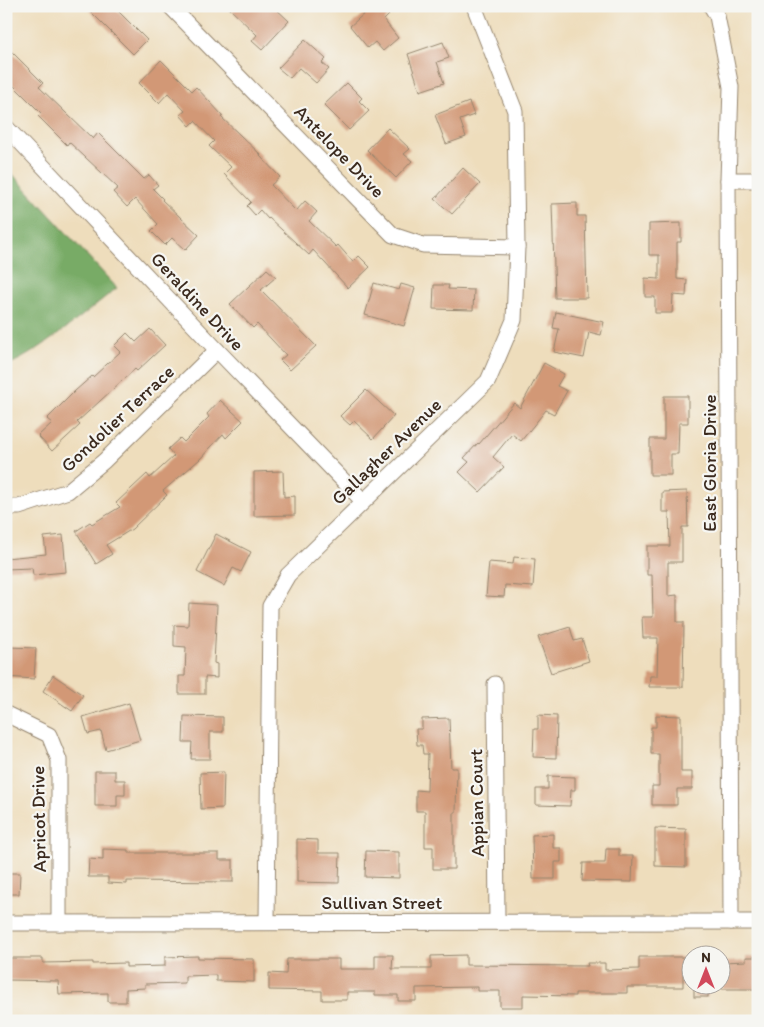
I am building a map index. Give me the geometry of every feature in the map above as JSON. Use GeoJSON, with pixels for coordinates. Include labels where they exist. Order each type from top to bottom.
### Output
{"type":"FeatureCollection","features":[{"type":"Feature","properties":{"kind":"street","name":"Antelope Drive"},"geometry":{"type":"LineString","coordinates":[[170,6],[393,235],[423,245],[517,247]]}},
{"type":"Feature","properties":{"kind":"street","name":"Gallagher Avenue"},"geometry":{"type":"LineString","coordinates":[[267,922],[270,606],[288,574],[488,381],[514,320],[517,247],[515,111],[474,6]]}},
{"type":"Feature","properties":{"kind":"street","name":"East Gloria Drive"},"geometry":{"type":"LineString","coordinates":[[711,6],[717,16],[731,87],[728,180],[731,922]]}},
{"type":"Feature","properties":{"kind":"street","name":"Geraldine Drive"},"geometry":{"type":"LineString","coordinates":[[6,127],[363,501]]}},
{"type":"Feature","properties":{"kind":"street"},"geometry":{"type":"LineString","coordinates":[[728,180],[758,180]]}},
{"type":"Feature","properties":{"kind":"street","name":"Gondolier Terrace"},"geometry":{"type":"LineString","coordinates":[[6,507],[19,507],[68,491],[104,461],[217,350]]}},
{"type":"Feature","properties":{"kind":"street","name":"Appian Court"},"geometry":{"type":"LineString","coordinates":[[495,684],[498,922]]}},
{"type":"Feature","properties":{"kind":"street","name":"Apricot Drive"},"geometry":{"type":"LineString","coordinates":[[6,714],[49,735],[59,760],[59,923]]}},
{"type":"Feature","properties":{"kind":"street","name":"Sullivan Street"},"geometry":{"type":"LineString","coordinates":[[6,923],[758,922]]}},
{"type":"Feature","properties":{"kind":"green space"},"geometry":{"type":"Polygon","coordinates":[[[6,167],[117,288],[50,340],[21,359],[6,366],[6,167]]]}},
{"type":"Feature","properties":{"kind":"building"},"geometry":{"type":"Polygon","coordinates":[[[85,6],[113,6],[147,40],[133,54],[85,6]]]}},
{"type":"Feature","properties":{"kind":"building"},"geometry":{"type":"Polygon","coordinates":[[[227,6],[273,6],[289,21],[262,50],[252,41],[257,35],[227,6]]]}},
{"type":"Feature","properties":{"kind":"building"},"geometry":{"type":"Polygon","coordinates":[[[373,6],[382,6],[389,15],[384,20],[398,38],[383,51],[375,42],[368,48],[350,26],[373,6]]]}},
{"type":"Feature","properties":{"kind":"building"},"geometry":{"type":"Polygon","coordinates":[[[305,40],[326,59],[322,63],[329,69],[316,83],[299,68],[290,78],[278,68],[305,40]]]}},
{"type":"Feature","properties":{"kind":"building"},"geometry":{"type":"Polygon","coordinates":[[[443,42],[449,58],[437,62],[444,83],[420,91],[408,54],[443,42]]]}},
{"type":"Feature","properties":{"kind":"building"},"geometry":{"type":"Polygon","coordinates":[[[6,46],[43,83],[39,87],[93,139],[98,133],[144,179],[149,175],[158,185],[153,189],[162,200],[199,235],[185,250],[172,238],[165,245],[151,231],[158,224],[135,199],[127,207],[113,192],[118,188],[69,142],[67,145],[38,116],[41,113],[6,78],[6,46]]]}},
{"type":"Feature","properties":{"kind":"building"},"geometry":{"type":"Polygon","coordinates":[[[161,60],[192,91],[196,87],[223,116],[221,117],[261,155],[280,177],[271,185],[296,211],[305,201],[317,212],[309,221],[336,247],[338,245],[353,262],[359,256],[370,267],[348,288],[313,250],[309,255],[260,210],[255,215],[247,206],[251,202],[224,174],[231,167],[209,146],[214,141],[195,121],[190,126],[180,115],[185,111],[168,93],[159,103],[139,83],[161,60]]]}},
{"type":"Feature","properties":{"kind":"building"},"geometry":{"type":"Polygon","coordinates":[[[347,83],[362,98],[359,101],[369,111],[349,130],[324,105],[347,83]]]}},
{"type":"Feature","properties":{"kind":"building"},"geometry":{"type":"Polygon","coordinates":[[[469,102],[474,115],[460,120],[466,137],[446,144],[435,115],[469,102]]]}},
{"type":"Feature","properties":{"kind":"building"},"geometry":{"type":"Polygon","coordinates":[[[388,128],[410,149],[404,154],[412,161],[396,178],[367,150],[388,128]]]}},
{"type":"Feature","properties":{"kind":"building"},"geometry":{"type":"Polygon","coordinates":[[[463,168],[480,184],[452,214],[435,199],[463,168]]]}},
{"type":"Feature","properties":{"kind":"building"},"geometry":{"type":"Polygon","coordinates":[[[577,203],[577,216],[585,216],[587,298],[555,298],[552,204],[577,203]]]}},
{"type":"Feature","properties":{"kind":"building"},"geometry":{"type":"Polygon","coordinates":[[[681,223],[681,242],[677,242],[677,279],[687,280],[686,296],[673,295],[672,313],[655,313],[655,297],[645,297],[645,278],[659,279],[659,255],[649,255],[649,224],[681,223]]]}},
{"type":"Feature","properties":{"kind":"building"},"geometry":{"type":"Polygon","coordinates":[[[267,269],[276,277],[261,290],[316,346],[290,370],[280,360],[286,355],[257,324],[253,328],[230,304],[267,269]]]}},
{"type":"Feature","properties":{"kind":"building"},"geometry":{"type":"Polygon","coordinates":[[[374,283],[399,290],[401,284],[415,288],[404,326],[365,315],[374,283]]]}},
{"type":"Feature","properties":{"kind":"building"},"geometry":{"type":"Polygon","coordinates":[[[434,285],[449,285],[448,289],[474,290],[473,310],[433,309],[434,285]]]}},
{"type":"Feature","properties":{"kind":"building"},"geometry":{"type":"Polygon","coordinates":[[[556,312],[604,322],[601,335],[589,332],[584,358],[554,352],[559,329],[553,328],[556,312]]]}},
{"type":"Feature","properties":{"kind":"building"},"geometry":{"type":"Polygon","coordinates":[[[150,329],[165,345],[137,371],[135,369],[77,422],[80,425],[52,451],[38,436],[52,423],[47,419],[75,391],[120,352],[114,346],[127,333],[136,342],[150,329]]]}},
{"type":"Feature","properties":{"kind":"building"},"geometry":{"type":"Polygon","coordinates":[[[544,363],[564,374],[557,386],[567,391],[554,414],[546,410],[521,441],[512,434],[493,457],[504,467],[480,492],[459,472],[469,462],[464,458],[479,444],[514,403],[520,408],[544,363]]]}},
{"type":"Feature","properties":{"kind":"building"},"geometry":{"type":"Polygon","coordinates":[[[366,390],[394,416],[373,439],[354,421],[350,425],[340,416],[366,390]]]}},
{"type":"Feature","properties":{"kind":"building"},"geometry":{"type":"Polygon","coordinates":[[[664,396],[688,396],[688,423],[679,423],[678,454],[671,454],[671,475],[650,475],[650,439],[664,439],[664,396]]]}},
{"type":"Feature","properties":{"kind":"building"},"geometry":{"type":"Polygon","coordinates":[[[220,400],[243,421],[226,438],[223,434],[200,459],[163,491],[167,495],[132,529],[106,545],[112,554],[96,564],[76,531],[90,522],[92,524],[120,507],[116,503],[147,474],[150,478],[174,456],[168,449],[180,438],[184,442],[209,417],[207,414],[220,400]]]}},
{"type":"Feature","properties":{"kind":"building"},"geometry":{"type":"Polygon","coordinates":[[[283,471],[284,497],[295,496],[295,515],[254,516],[254,472],[283,471]]]}},
{"type":"Feature","properties":{"kind":"building"},"geometry":{"type":"Polygon","coordinates":[[[687,491],[688,527],[682,527],[682,562],[668,562],[668,596],[677,595],[677,622],[684,622],[683,687],[649,687],[650,676],[657,676],[658,638],[643,638],[642,617],[653,617],[652,575],[647,575],[647,546],[670,546],[669,512],[662,512],[662,492],[687,491]]]}},
{"type":"Feature","properties":{"kind":"building"},"geometry":{"type":"Polygon","coordinates":[[[216,534],[251,552],[241,572],[233,568],[224,586],[197,572],[216,534]]]}},
{"type":"Feature","properties":{"kind":"building"},"geometry":{"type":"Polygon","coordinates":[[[63,535],[66,572],[33,575],[32,568],[6,569],[6,558],[46,554],[44,537],[63,535]]]}},
{"type":"Feature","properties":{"kind":"building"},"geometry":{"type":"Polygon","coordinates":[[[514,557],[535,559],[533,587],[505,585],[504,597],[486,596],[489,562],[513,564],[514,557]]]}},
{"type":"Feature","properties":{"kind":"building"},"geometry":{"type":"Polygon","coordinates":[[[189,603],[217,605],[214,663],[217,664],[217,678],[205,677],[205,694],[179,694],[179,676],[185,676],[186,647],[174,646],[174,625],[188,626],[189,603]]]}},
{"type":"Feature","properties":{"kind":"building"},"geometry":{"type":"Polygon","coordinates":[[[570,627],[574,641],[582,639],[589,661],[551,673],[538,637],[570,627]]]}},
{"type":"Feature","properties":{"kind":"building"},"geometry":{"type":"Polygon","coordinates":[[[9,647],[36,648],[34,679],[6,677],[6,653],[9,653],[9,647]]]}},
{"type":"Feature","properties":{"kind":"building"},"geometry":{"type":"Polygon","coordinates":[[[53,675],[83,695],[72,711],[43,691],[53,675]]]}},
{"type":"Feature","properties":{"kind":"building"},"geometry":{"type":"Polygon","coordinates":[[[129,703],[140,740],[106,750],[101,731],[88,734],[83,717],[129,703]]]}},
{"type":"Feature","properties":{"kind":"building"},"geometry":{"type":"Polygon","coordinates":[[[538,715],[557,716],[556,758],[533,757],[534,729],[538,729],[538,715]]]}},
{"type":"Feature","properties":{"kind":"building"},"geometry":{"type":"Polygon","coordinates":[[[656,715],[681,716],[681,772],[692,772],[692,789],[677,789],[677,805],[652,805],[652,786],[659,786],[659,754],[651,754],[651,727],[656,727],[656,715]]]}},
{"type":"Feature","properties":{"kind":"building"},"geometry":{"type":"Polygon","coordinates":[[[184,716],[223,717],[223,732],[210,732],[210,759],[191,759],[192,742],[183,742],[184,716]]]}},
{"type":"Feature","properties":{"kind":"building"},"geometry":{"type":"Polygon","coordinates":[[[449,718],[451,768],[457,768],[456,812],[454,812],[454,869],[433,869],[433,847],[425,847],[425,811],[416,811],[416,790],[427,791],[428,754],[423,754],[422,745],[417,745],[416,729],[422,729],[422,719],[449,718]]]}},
{"type":"Feature","properties":{"kind":"building"},"geometry":{"type":"Polygon","coordinates":[[[95,771],[115,771],[115,780],[125,780],[125,795],[117,795],[117,806],[95,806],[95,771]]]}},
{"type":"Feature","properties":{"kind":"building"},"geometry":{"type":"Polygon","coordinates":[[[224,772],[223,808],[201,809],[200,773],[224,772]]]}},
{"type":"Feature","properties":{"kind":"building"},"geometry":{"type":"Polygon","coordinates":[[[548,776],[575,777],[575,790],[571,790],[570,806],[536,805],[536,789],[548,789],[548,776]]]}},
{"type":"Feature","properties":{"kind":"building"},"geometry":{"type":"Polygon","coordinates":[[[655,828],[686,829],[686,867],[655,866],[655,828]]]}},
{"type":"Feature","properties":{"kind":"building"},"geometry":{"type":"Polygon","coordinates":[[[553,834],[553,848],[561,848],[561,862],[555,862],[555,879],[533,879],[532,835],[553,834]]]}},
{"type":"Feature","properties":{"kind":"building"},"geometry":{"type":"Polygon","coordinates":[[[297,839],[318,840],[318,853],[340,853],[339,883],[297,882],[297,839]]]}},
{"type":"Feature","properties":{"kind":"building"},"geometry":{"type":"Polygon","coordinates":[[[103,849],[128,850],[128,853],[219,853],[219,860],[233,860],[233,882],[127,881],[127,884],[108,883],[108,877],[88,877],[89,859],[103,860],[103,849]]]}},
{"type":"Feature","properties":{"kind":"building"},"geometry":{"type":"Polygon","coordinates":[[[606,849],[619,849],[619,856],[633,856],[632,882],[582,881],[583,863],[605,863],[606,849]]]}},
{"type":"Feature","properties":{"kind":"building"},"geometry":{"type":"Polygon","coordinates":[[[366,851],[399,852],[399,878],[365,877],[366,851]]]}},
{"type":"Feature","properties":{"kind":"building"},"geometry":{"type":"Polygon","coordinates":[[[6,873],[20,873],[19,894],[6,894],[6,873]]]}},
{"type":"Feature","properties":{"kind":"building"},"geometry":{"type":"Polygon","coordinates":[[[375,955],[393,955],[392,969],[431,969],[431,956],[466,955],[466,965],[588,966],[587,963],[605,963],[605,970],[639,969],[639,957],[682,957],[682,987],[627,987],[627,993],[575,993],[575,996],[523,995],[523,1007],[500,1007],[500,991],[477,991],[477,987],[416,988],[416,1001],[398,1001],[398,995],[375,995],[375,992],[347,992],[347,1000],[322,1000],[322,991],[269,990],[269,973],[286,974],[287,959],[339,959],[339,969],[375,969],[375,955]]]}},
{"type":"Feature","properties":{"kind":"building"},"geometry":{"type":"Polygon","coordinates":[[[198,956],[198,958],[254,959],[254,982],[216,981],[216,975],[185,976],[185,983],[145,984],[145,988],[126,989],[126,1002],[108,1002],[108,993],[59,994],[58,981],[8,980],[8,958],[43,958],[43,963],[126,963],[126,967],[165,966],[165,957],[198,956]]]}},
{"type":"Feature","properties":{"kind":"building"},"geometry":{"type":"Polygon","coordinates":[[[746,957],[758,957],[758,989],[732,989],[732,962],[746,961],[746,957]]]}},
{"type":"Feature","properties":{"kind":"building"},"geometry":{"type":"Polygon","coordinates":[[[694,994],[708,994],[708,997],[694,997],[694,994]]]}}]}
